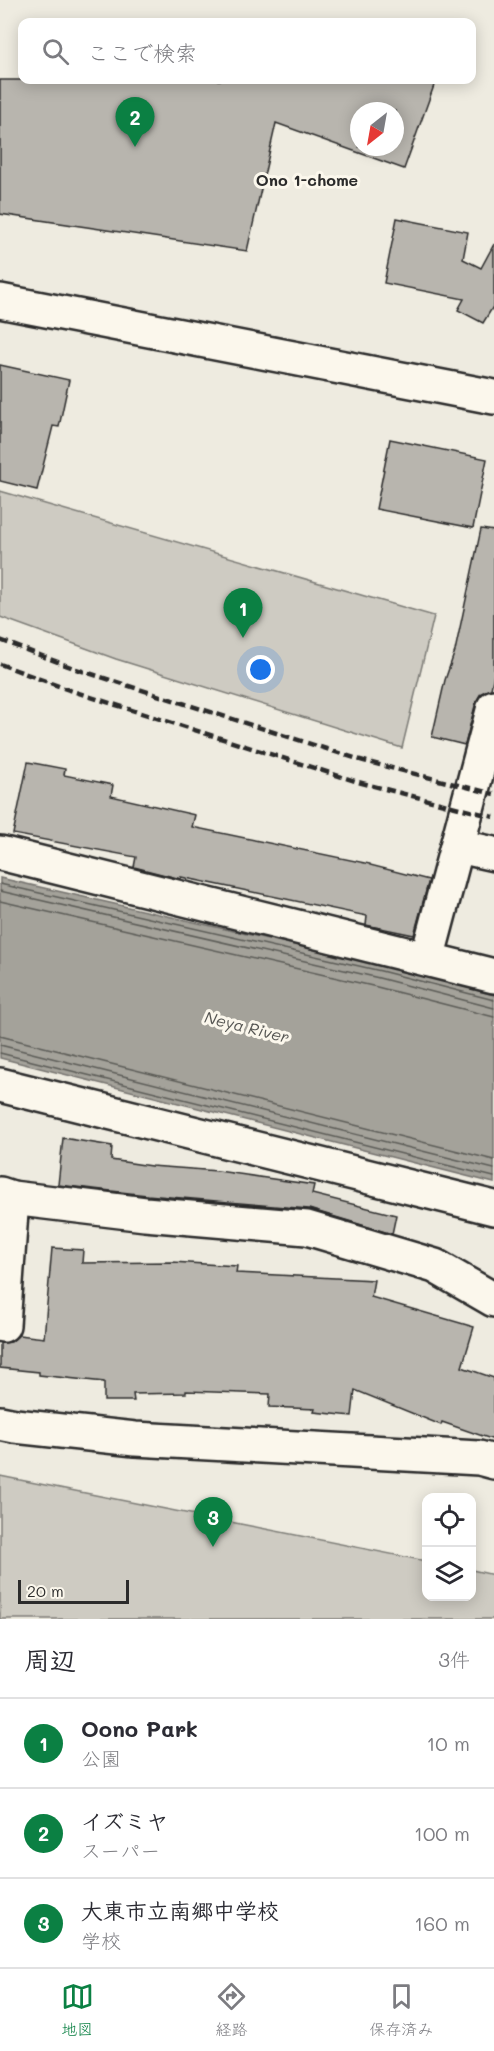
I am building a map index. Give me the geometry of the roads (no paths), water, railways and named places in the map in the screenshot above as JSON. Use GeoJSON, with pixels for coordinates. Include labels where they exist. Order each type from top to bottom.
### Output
{"type":"FeatureCollection","features":[{"type":"Feature","properties":{"kind":"street"},"geometry":{"type":"LineString","coordinates":[[0,301],[494,397]]}},
{"type":"Feature","properties":{"kind":"street"},"geometry":{"type":"LineString","coordinates":[[427,959],[458,846],[487,759],[494,707]]}},
{"type":"Feature","properties":{"kind":"street"},"geometry":{"type":"LineString","coordinates":[[458,846],[494,854]]}},
{"type":"Feature","properties":{"kind":"street"},"geometry":{"type":"LineString","coordinates":[[0,853],[494,976]]}},
{"type":"Feature","properties":{"kind":"street"},"geometry":{"type":"LineString","coordinates":[[0,1084],[494,1208]]}},
{"type":"Feature","properties":{"kind":"street"},"geometry":{"type":"LineString","coordinates":[[3,1325],[6,1196],[145,1214],[307,1228],[435,1266],[494,1300]]}},
{"type":"Feature","properties":{"kind":"street"},"geometry":{"type":"LineString","coordinates":[[0,1423],[135,1439],[478,1458],[494,1462]]}},
{"type":"Feature","properties":{"kind":"water","name":"Neya River"},"geometry":{"type":"Polygon","coordinates":[[[0,878],[383,965],[494,995],[494,1183],[0,1058],[0,878]]]}},
{"type":"Feature","properties":{"kind":"railway"},"geometry":{"type":"LineString","coordinates":[[0,640],[76,669],[364,761],[494,794]]}},
{"type":"Feature","properties":{"kind":"railway"},"geometry":{"type":"LineString","coordinates":[[0,664],[69,690],[358,782],[494,817]]}},
{"type":"Feature","properties":{"kind":"place","name":"イズミヤ"},"geometry":{"type":"Point","coordinates":[135,147]}},
{"type":"Feature","properties":{"kind":"place","name":"Oono Park"},"geometry":{"type":"Point","coordinates":[243,638]}},
{"type":"Feature","properties":{"kind":"place","name":"大東市立南郷中学校"},"geometry":{"type":"Point","coordinates":[213,1547]}},
{"type":"Feature","properties":{"kind":"district","name":"Ono 1-chome"},"geometry":{"type":"Point","coordinates":[307,180]}}]}
